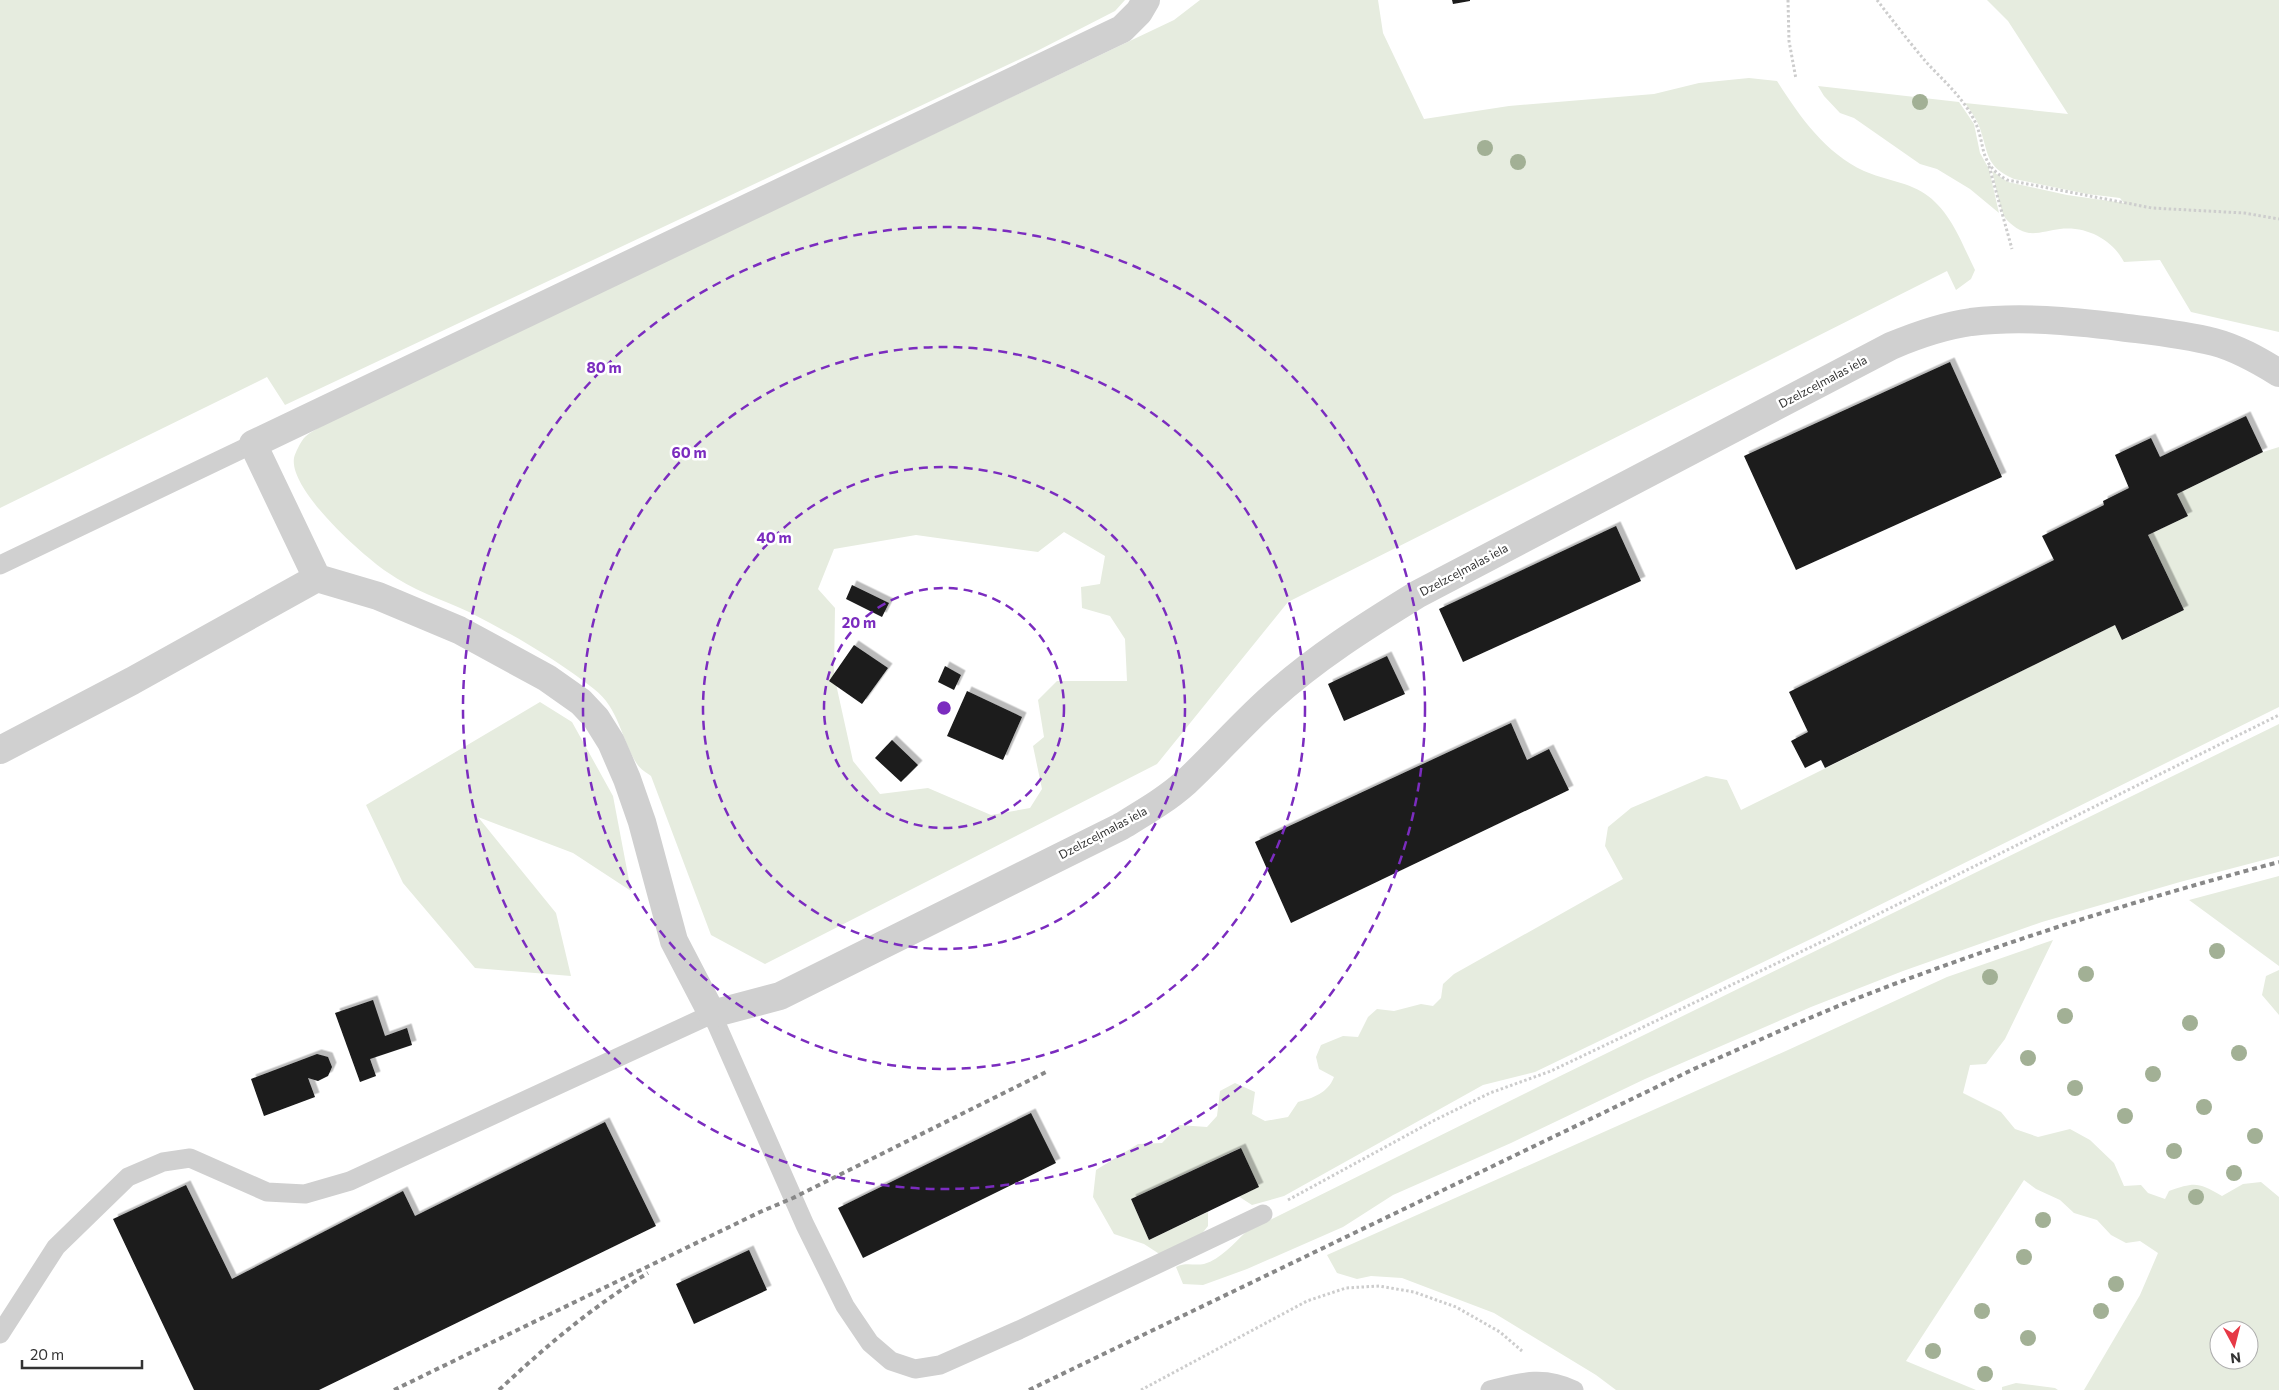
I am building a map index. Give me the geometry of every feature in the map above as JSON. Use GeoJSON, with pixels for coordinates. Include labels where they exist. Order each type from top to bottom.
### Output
{"type":"FeatureCollection","features":[{"type":"Feature","properties":{"kind":"street"},"geometry":{"type":"LineString","coordinates":[[317,578],[253,444],[1122,29],[1139,12],[1146,0]]}},
{"type":"Feature","properties":{"kind":"street","name":"Dzelzceļmalas iela"},"geometry":{"type":"LineString","coordinates":[[712,1014],[780,996],[1120,827],[1157,804],[1185,783],[1269,700],[1314,661],[1362,628],[1418,594],[1891,346],[1908,339],[1942,328],[1970,322],[1998,319],[2064,321],[2163,332],[2214,342],[2252,356],[2279,373]]}},
{"type":"Feature","properties":{"kind":"street"},"geometry":{"type":"LineString","coordinates":[[0,750],[317,578],[378,596],[459,630],[547,678],[581,702],[596,718],[610,742],[642,822],[674,940],[712,1014]]}},
{"type":"Feature","properties":{"kind":"lane"},"geometry":{"type":"LineString","coordinates":[[0,565],[253,444]]}},
{"type":"Feature","properties":{"kind":"lane"},"geometry":{"type":"LineString","coordinates":[[0,1334],[56,1247],[128,1178],[163,1162],[190,1158],[267,1192],[305,1194],[350,1181],[712,1014],[797,1207],[845,1306],[870,1344],[891,1361],[915,1369],[940,1365],[1019,1330],[1263,1214]]}},
{"type":"Feature","properties":{"kind":"lane"},"geometry":{"type":"LineString","coordinates":[[1490,1390],[1524,1381],[1565,1386]]}},
{"type":"Feature","properties":{"kind":"path"},"geometry":{"type":"LineString","coordinates":[[1788,0],[1789,41],[1796,79]]}},
{"type":"Feature","properties":{"kind":"path"},"geometry":{"type":"LineString","coordinates":[[1877,0],[1914,48],[1959,97],[1972,116],[1989,165],[2012,249]]}},
{"type":"Feature","properties":{"kind":"path"},"geometry":{"type":"LineString","coordinates":[[1989,165],[2007,180],[2072,194],[2124,201],[2152,208],[2244,213],[2279,219]]}},
{"type":"Feature","properties":{"kind":"path"},"geometry":{"type":"LineString","coordinates":[[1263,1214],[1433,1120],[1490,1093],[1551,1071],[1836,936],[2279,715]]}},
{"type":"Feature","properties":{"kind":"path"},"geometry":{"type":"LineString","coordinates":[[1141,1390],[1307,1301],[1346,1288],[1379,1286],[1414,1292],[1456,1307],[1500,1332],[1565,1386]]}},
{"type":"Feature","properties":{"kind":"shaded area"},"geometry":{"type":"Polygon","coordinates":[[[0,0],[1125,0],[1115,11],[1037,51],[285,405],[267,377],[0,508],[0,0]]]}},
{"type":"Feature","properties":{"kind":"shaded area"},"geometry":{"type":"Polygon","coordinates":[[[1200,0],[1378,0],[1383,33],[1424,119],[1509,106],[1654,94],[1699,83],[1749,78],[1777,81],[1804,121],[1837,154],[1864,171],[1913,187],[1936,203],[1956,230],[1975,270],[1971,279],[1956,290],[1947,271],[1288,602],[1157,764],[765,964],[711,935],[651,776],[637,764],[614,714],[602,697],[564,667],[517,638],[469,612],[406,584],[376,564],[345,537],[315,504],[303,487],[296,471],[294,458],[296,453],[303,439],[309,434],[348,412],[1174,20],[1200,0]],[[1064,532],[1038,552],[916,535],[834,549],[818,589],[835,608],[834,675],[853,761],[880,794],[928,788],[991,815],[1030,808],[1042,789],[1033,746],[1044,737],[1038,700],[1057,681],[1127,681],[1125,639],[1110,616],[1082,608],[1081,587],[1100,584],[1105,556],[1064,532]]]}},
{"type":"Feature","properties":{"kind":"shaded area"},"geometry":{"type":"Polygon","coordinates":[[[1987,0],[2279,0],[2279,332],[2191,312],[2160,260],[2124,262],[2113,247],[2089,232],[2060,229],[2029,233],[2016,228],[2006,219],[1992,171],[2008,182],[2067,195],[2124,203],[2120,198],[2087,194],[2014,179],[1997,169],[1992,163],[1978,123],[1965,103],[2068,114],[2008,21],[1987,0]]]}},
{"type":"Feature","properties":{"kind":"shaded area"},"geometry":{"type":"Polygon","coordinates":[[[1818,86],[1959,102],[1974,124],[1980,153],[1989,169],[1999,213],[1970,189],[1937,169],[1920,164],[1854,118],[1840,113],[1824,96],[1818,86]]]}},
{"type":"Feature","properties":{"kind":"shaded area"},"geometry":{"type":"Polygon","coordinates":[[[2279,447],[2279,707],[1813,938],[1535,1072],[1483,1085],[1284,1196],[1252,1205],[1238,1196],[1258,1187],[1240,1148],[1131,1199],[1149,1240],[1208,1212],[1208,1226],[1200,1236],[1161,1255],[1144,1244],[1114,1234],[1093,1197],[1096,1170],[1138,1144],[1162,1143],[1179,1125],[1207,1127],[1217,1116],[1220,1091],[1235,1083],[1255,1092],[1252,1114],[1265,1121],[1288,1117],[1298,1102],[1314,1097],[1324,1091],[1334,1077],[1319,1069],[1316,1057],[1321,1045],[1343,1036],[1358,1037],[1368,1017],[1377,1009],[1394,1011],[1421,1004],[1433,1006],[1441,998],[1443,984],[1454,974],[1623,879],[1605,846],[1608,827],[1631,808],[1706,776],[1727,780],[1741,810],[2115,625],[2123,640],[2184,610],[2148,535],[2188,516],[2177,494],[2263,452],[2279,447]]]}},
{"type":"Feature","properties":{"kind":"shaded area"},"geometry":{"type":"Polygon","coordinates":[[[540,702],[572,722],[613,796],[631,891],[573,853],[478,817],[556,913],[571,976],[475,968],[403,883],[366,805],[540,702]]]}},
{"type":"Feature","properties":{"kind":"shaded area"},"geometry":{"type":"Polygon","coordinates":[[[2279,724],[2279,856],[2180,882],[2042,922],[1903,971],[1811,1007],[1645,1079],[1511,1143],[1393,1195],[1343,1227],[1247,1269],[1203,1285],[1183,1284],[1176,1267],[1210,1262],[1227,1250],[1246,1232],[2279,724]]]}},
{"type":"Feature","properties":{"kind":"shaded area"},"geometry":{"type":"Polygon","coordinates":[[[2279,876],[2279,966],[2189,900],[2279,876]]]}},
{"type":"Feature","properties":{"kind":"shaded area"},"geometry":{"type":"Polygon","coordinates":[[[2053,940],[2005,1039],[1986,1064],[1970,1065],[1963,1093],[2001,1112],[2015,1129],[2038,1137],[2070,1129],[2090,1140],[2114,1163],[2124,1186],[2141,1185],[2148,1193],[2165,1199],[2169,1191],[2185,1186],[2202,1186],[2222,1196],[2243,1184],[2261,1182],[2279,1197],[2279,1390],[2084,1390],[2140,1295],[2158,1253],[2140,1241],[2126,1243],[2111,1235],[2097,1220],[2074,1213],[2060,1200],[2036,1189],[2024,1180],[1906,1361],[1976,1390],[1616,1390],[1596,1375],[1494,1313],[1402,1278],[1371,1276],[1357,1279],[1337,1273],[1327,1255],[1788,1050],[1947,977],[2053,940]]]}},
{"type":"Feature","properties":{"kind":"shaded area"},"geometry":{"type":"Polygon","coordinates":[[[2279,970],[2279,1015],[2262,995],[2266,976],[2279,970]]]}},
{"type":"Feature","properties":{"kind":"shaded area"},"geometry":{"type":"Polygon","coordinates":[[[2016,1383],[2058,1390],[2002,1390],[2002,1387],[2016,1383]]]}},
{"type":"Feature","properties":{"kind":"building"},"geometry":{"type":"Polygon","coordinates":[[[1452,0],[1470,0],[1470,1],[1453,4],[1452,0]]]}},
{"type":"Feature","properties":{"kind":"building"},"geometry":{"type":"Polygon","coordinates":[[[1950,362],[2002,477],[1796,570],[1744,456],[1950,362]]]}},
{"type":"Feature","properties":{"kind":"building"},"geometry":{"type":"Polygon","coordinates":[[[2246,416],[2263,452],[2177,494],[2188,516],[2148,535],[2184,610],[2122,640],[2115,625],[1825,768],[1821,760],[1805,768],[1791,741],[1808,732],[1789,692],[2054,560],[2042,536],[2104,505],[2103,501],[2129,488],[2115,455],[2151,438],[2160,457],[2246,416]]]}},
{"type":"Feature","properties":{"kind":"building"},"geometry":{"type":"Polygon","coordinates":[[[1616,526],[1641,581],[1463,662],[1439,609],[1616,526]]]}},
{"type":"Feature","properties":{"kind":"building"},"geometry":{"type":"Polygon","coordinates":[[[852,585],[889,603],[882,617],[846,599],[852,585]]]}},
{"type":"Feature","properties":{"kind":"building"},"geometry":{"type":"Polygon","coordinates":[[[854,645],[888,668],[862,704],[829,681],[854,645]]]}},
{"type":"Feature","properties":{"kind":"building"},"geometry":{"type":"Polygon","coordinates":[[[1387,656],[1405,694],[1344,721],[1328,684],[1387,656]]]}},
{"type":"Feature","properties":{"kind":"building"},"geometry":{"type":"Polygon","coordinates":[[[945,666],[961,675],[954,690],[938,682],[945,666]]]}},
{"type":"Feature","properties":{"kind":"building"},"geometry":{"type":"Polygon","coordinates":[[[967,691],[1022,717],[1003,760],[947,736],[967,691]]]}},
{"type":"Feature","properties":{"kind":"building"},"geometry":{"type":"Polygon","coordinates":[[[1511,723],[1527,760],[1549,749],[1569,790],[1291,923],[1255,842],[1511,723]]]}},
{"type":"Feature","properties":{"kind":"building"},"geometry":{"type":"Polygon","coordinates":[[[892,740],[918,765],[901,782],[875,758],[892,740]]]}},
{"type":"Feature","properties":{"kind":"building"},"geometry":{"type":"Polygon","coordinates":[[[373,1000],[385,1036],[407,1028],[412,1045],[370,1059],[376,1076],[360,1082],[335,1013],[373,1000]]]}},
{"type":"Feature","properties":{"kind":"building"},"geometry":{"type":"Polygon","coordinates":[[[317,1054],[328,1057],[332,1067],[328,1076],[318,1081],[308,1078],[315,1097],[264,1116],[251,1079],[317,1054]]]}},
{"type":"Feature","properties":{"kind":"building"},"geometry":{"type":"Polygon","coordinates":[[[1031,1113],[1056,1163],[863,1258],[838,1208],[1031,1113]]]}},
{"type":"Feature","properties":{"kind":"building"},"geometry":{"type":"Polygon","coordinates":[[[605,1122],[656,1226],[319,1390],[194,1390],[113,1219],[186,1185],[232,1279],[403,1191],[415,1216],[605,1122]]]}},
{"type":"Feature","properties":{"kind":"building"},"geometry":{"type":"Polygon","coordinates":[[[1241,1148],[1259,1187],[1149,1240],[1131,1199],[1241,1148]]]}},
{"type":"Feature","properties":{"kind":"building"},"geometry":{"type":"Polygon","coordinates":[[[749,1250],[767,1290],[694,1324],[676,1284],[749,1250]]]}},
{"type":"Feature","properties":{"kind":"railway"},"geometry":{"type":"LineString","coordinates":[[1029,1390],[1696,1068],[1821,1013],[1897,983],[2039,933],[2135,903],[2279,862]]}},
{"type":"Feature","properties":{"kind":"railway"},"geometry":{"type":"LineString","coordinates":[[394,1390],[760,1212],[793,1198],[1048,1071]]}},
{"type":"Feature","properties":{"kind":"railway"},"geometry":{"type":"LineString","coordinates":[[499,1390],[570,1328],[608,1299],[648,1273]]}}]}
